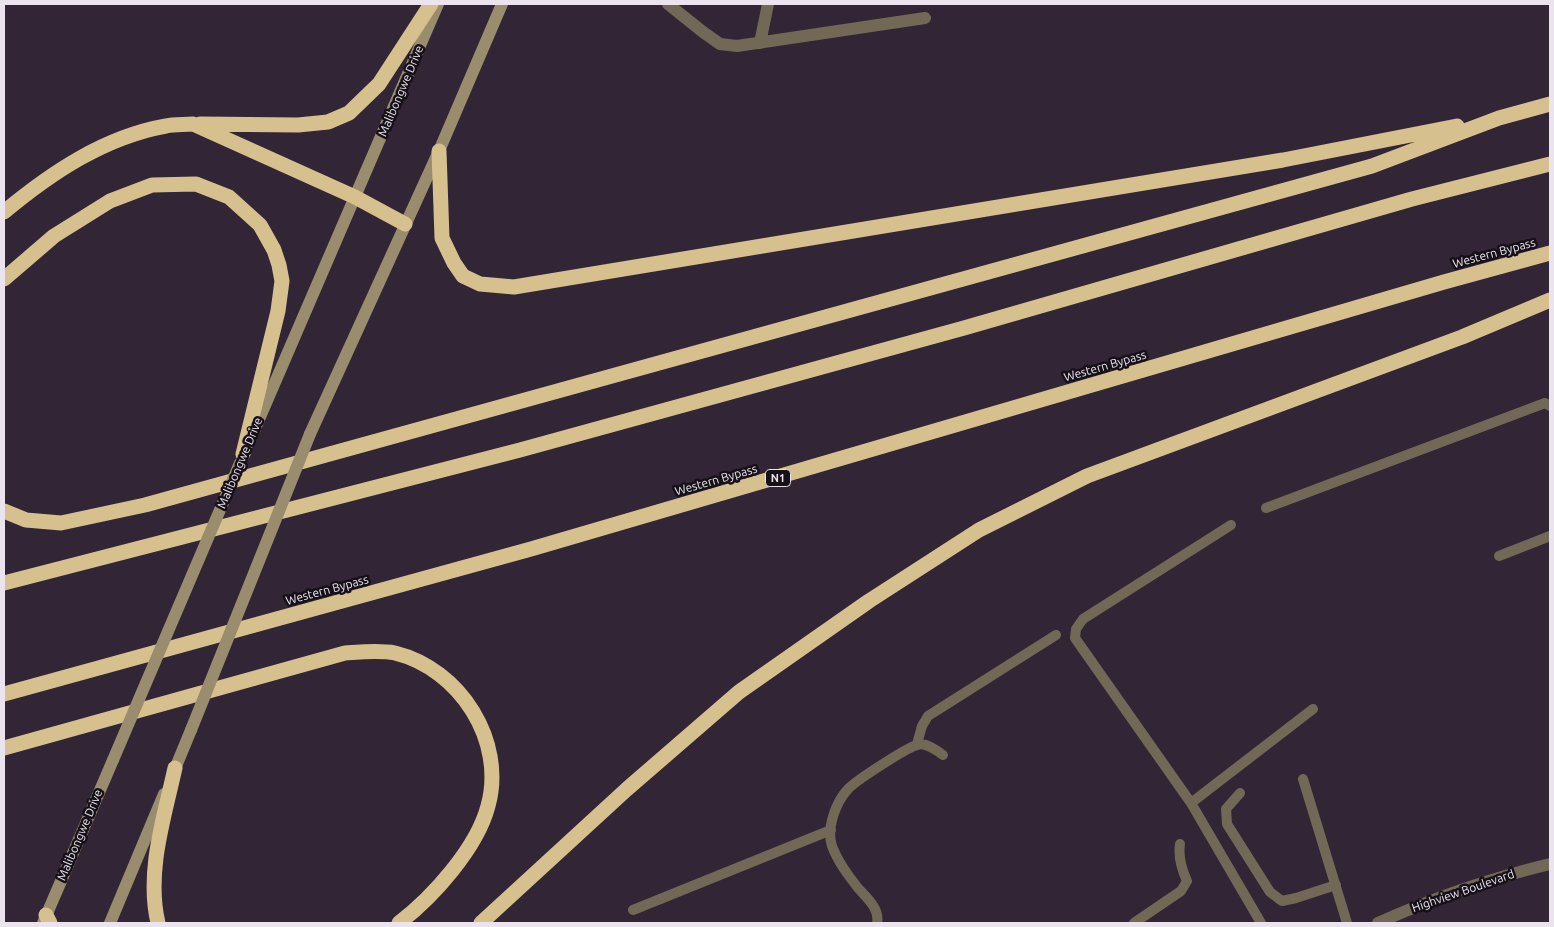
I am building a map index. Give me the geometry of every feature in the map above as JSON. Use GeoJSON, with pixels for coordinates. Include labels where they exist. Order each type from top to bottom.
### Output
{"type":"FeatureCollection","features":[{"type":"Feature","properties":{"kind":"highway"},"geometry":{"type":"LineString","coordinates":[[4,212],[38,184],[87,154],[139,133],[167,126],[193,124],[298,125],[328,122],[349,113],[379,84],[431,4]]}},
{"type":"Feature","properties":{"kind":"highway"},"geometry":{"type":"LineString","coordinates":[[439,150],[442,238],[454,263],[463,276],[480,284],[514,287],[1283,160],[1499,118],[1550,104]]}},
{"type":"Feature","properties":{"kind":"highway"},"geometry":{"type":"LineString","coordinates":[[4,511],[26,520],[61,524],[145,505],[1362,169],[1499,118]]}},
{"type":"Feature","properties":{"kind":"highway"},"geometry":{"type":"LineString","coordinates":[[193,124],[355,197],[405,224]]}},
{"type":"Feature","properties":{"kind":"highway"},"geometry":{"type":"LineString","coordinates":[[4,583],[520,450],[964,328],[1412,199],[1550,164]]}},
{"type":"Feature","properties":{"kind":"highway"},"geometry":{"type":"LineString","coordinates":[[4,279],[54,236],[110,201],[152,185],[196,184],[229,196],[260,225],[274,250],[282,281],[278,311],[242,458]]}},
{"type":"Feature","properties":{"kind":"highway","name":"Western Bypass"},"geometry":{"type":"LineString","coordinates":[[4,694],[522,552],[1434,285],[1550,253]]}},
{"type":"Feature","properties":{"kind":"highway"},"geometry":{"type":"LineString","coordinates":[[481,923],[627,789],[739,692],[869,601],[979,530],[1088,476],[1453,340],[1550,300]]}},
{"type":"Feature","properties":{"kind":"highway"},"geometry":{"type":"LineString","coordinates":[[4,748],[345,653],[371,651],[395,653],[424,665],[449,682],[468,703],[480,723],[490,753],[492,788],[488,808],[480,827],[465,853],[445,881],[399,923]]}},
{"type":"Feature","properties":{"kind":"highway"},"geometry":{"type":"LineString","coordinates":[[158,923],[154,906],[153,880],[157,851],[175,768]]}},
{"type":"Feature","properties":{"kind":"main road","name":"Malibongwe Drive"},"geometry":{"type":"LineString","coordinates":[[46,921],[242,458],[438,4]]}},
{"type":"Feature","properties":{"kind":"main road"},"geometry":{"type":"LineString","coordinates":[[110,923],[191,730],[310,434],[439,150],[502,4]]}},
{"type":"Feature","properties":{"kind":"street"},"geometry":{"type":"LineString","coordinates":[[668,4],[720,44],[737,46],[925,18]]}},
{"type":"Feature","properties":{"kind":"street"},"geometry":{"type":"LineString","coordinates":[[760,43],[768,4]]}},
{"type":"Feature","properties":{"kind":"street","name":"Highview Boulevard"},"geometry":{"type":"LineString","coordinates":[[1378,923],[1416,906],[1550,864]]}},
{"type":"Feature","properties":{"kind":"lane"},"geometry":{"type":"LineString","coordinates":[[1266,508],[1545,403],[1550,406]]}},
{"type":"Feature","properties":{"kind":"lane"},"geometry":{"type":"LineString","coordinates":[[1231,525],[1083,619],[1076,629],[1075,638],[1191,803],[1261,923]]}},
{"type":"Feature","properties":{"kind":"lane"},"geometry":{"type":"LineString","coordinates":[[1499,556],[1550,536]]}},
{"type":"Feature","properties":{"kind":"lane"},"geometry":{"type":"LineString","coordinates":[[917,744],[922,726],[928,716],[1056,635]]}},
{"type":"Feature","properties":{"kind":"lane"},"geometry":{"type":"LineString","coordinates":[[1191,803],[1313,709]]}},
{"type":"Feature","properties":{"kind":"lane"},"geometry":{"type":"LineString","coordinates":[[877,923],[875,907],[845,872],[832,844],[831,830],[834,812],[848,789],[917,744],[930,746],[942,755]]}},
{"type":"Feature","properties":{"kind":"lane"},"geometry":{"type":"LineString","coordinates":[[1303,779],[1347,923]]}},
{"type":"Feature","properties":{"kind":"lane"},"geometry":{"type":"LineString","coordinates":[[1240,793],[1226,809],[1227,824],[1270,892],[1282,901],[1336,885]]}},
{"type":"Feature","properties":{"kind":"lane"},"geometry":{"type":"LineString","coordinates":[[633,910],[831,830]]}},
{"type":"Feature","properties":{"kind":"lane"},"geometry":{"type":"LineString","coordinates":[[1134,923],[1181,891],[1187,881],[1181,868],[1180,844]]}}]}
